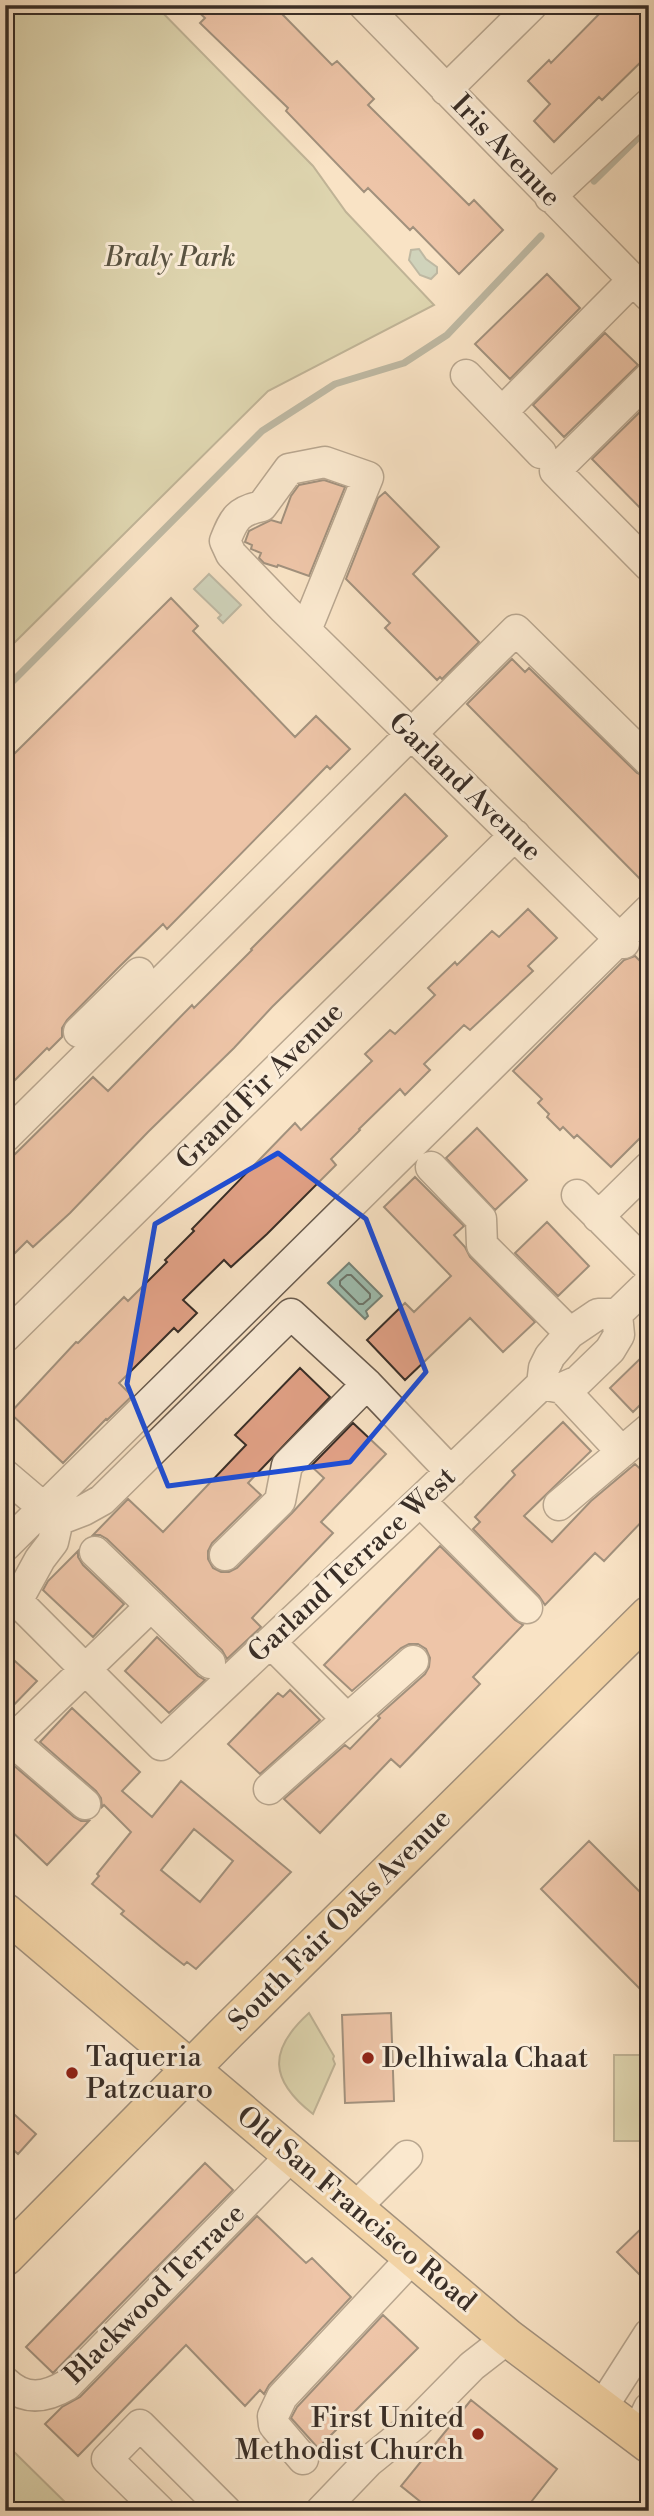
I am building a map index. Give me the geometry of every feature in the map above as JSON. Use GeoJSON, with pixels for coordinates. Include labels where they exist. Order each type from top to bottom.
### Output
{"type":"FeatureCollection","features":[{"type":"Feature","properties":{"kind":"main road","name":"South Fair Oaks Avenue"},"geometry":{"type":"LineString","coordinates":[[5,2257],[649,1615]]}},
{"type":"Feature","properties":{"kind":"main road","name":"Old San Francisco Road"},"geometry":{"type":"LineString","coordinates":[[5,1912],[508,2338],[601,2409],[645,2429]]}},
{"type":"Feature","properties":{"kind":"street","name":"Iris Avenue"},"geometry":{"type":"LineString","coordinates":[[364,5],[641,288]]}},
{"type":"Feature","properties":{"kind":"street"},"geometry":{"type":"LineString","coordinates":[[446,90],[532,5]]}},
{"type":"Feature","properties":{"kind":"street"},"geometry":{"type":"LineString","coordinates":[[550,197],[649,104]]}},
{"type":"Feature","properties":{"kind":"street"},"geometry":{"type":"LineString","coordinates":[[502,412],[641,288]]}},
{"type":"Feature","properties":{"kind":"street"},"geometry":{"type":"LineString","coordinates":[[466,375],[648,563]]}},
{"type":"Feature","properties":{"kind":"street"},"geometry":{"type":"LineString","coordinates":[[548,462],[649,379]]}},
{"type":"Feature","properties":{"kind":"street","name":"Garland Avenue"},"geometry":{"type":"LineString","coordinates":[[306,630],[368,477],[325,462],[289,468],[262,506],[245,510],[233,523],[225,541],[231,554],[306,630],[411,734],[622,940]]}},
{"type":"Feature","properties":{"kind":"street"},"geometry":{"type":"LineString","coordinates":[[5,1137],[516,630],[649,761]]}},
{"type":"Feature","properties":{"kind":"street","name":"Grand Fir Avenue"},"geometry":{"type":"LineString","coordinates":[[5,1336],[514,835]]}},
{"type":"Feature","properties":{"kind":"street"},"geometry":{"type":"LineString","coordinates":[[5,1546],[51,1514],[649,910]]}},
{"type":"Feature","properties":{"kind":"street"},"geometry":{"type":"LineString","coordinates":[[79,1032],[138,973]]}},
{"type":"Feature","properties":{"kind":"street"},"geometry":{"type":"LineString","coordinates":[[431,1167],[481,1219],[482,1245],[570,1333]]}},
{"type":"Feature","properties":{"kind":"street"},"geometry":{"type":"LineString","coordinates":[[598,1217],[649,1167]]}},
{"type":"Feature","properties":{"kind":"street"},"geometry":{"type":"LineString","coordinates":[[577,1195],[649,1267]]}},
{"type":"Feature","properties":{"kind":"street","name":"Garland Terrace West"},"geometry":{"type":"LineString","coordinates":[[552,1386],[544,1368],[550,1356],[570,1333],[598,1314],[617,1314],[649,1283]]}},
{"type":"Feature","properties":{"kind":"street"},"geometry":{"type":"LineString","coordinates":[[51,1514],[84,1510],[102,1500],[291,1314],[367,1384],[451,1472]]}},
{"type":"Feature","properties":{"kind":"street","name":"Garland Terrace West"},"geometry":{"type":"LineString","coordinates":[[86,1668],[161,1745],[451,1472],[552,1386],[578,1381],[610,1350],[619,1335],[617,1314]]}},
{"type":"Feature","properties":{"kind":"street"},"geometry":{"type":"LineString","coordinates":[[225,1555],[280,1501],[287,1465],[367,1384]]}},
{"type":"Feature","properties":{"kind":"street"},"geometry":{"type":"LineString","coordinates":[[552,1386],[622,1452]]}},
{"type":"Feature","properties":{"kind":"street"},"geometry":{"type":"LineString","coordinates":[[559,1505],[649,1429]]}},
{"type":"Feature","properties":{"kind":"street"},"geometry":{"type":"LineString","coordinates":[[5,1475],[51,1514],[53,1542],[40,1559],[17,1601],[86,1668]]}},
{"type":"Feature","properties":{"kind":"street"},"geometry":{"type":"LineString","coordinates":[[420,1501],[527,1608]]}},
{"type":"Feature","properties":{"kind":"street"},"geometry":{"type":"LineString","coordinates":[[95,1552],[210,1663]]}},
{"type":"Feature","properties":{"kind":"street"},"geometry":{"type":"LineString","coordinates":[[85,1804],[8,1738],[151,1606]]}},
{"type":"Feature","properties":{"kind":"street"},"geometry":{"type":"LineString","coordinates":[[270,1642],[347,1719]]}},
{"type":"Feature","properties":{"kind":"street"},"geometry":{"type":"LineString","coordinates":[[270,1789],[413,1661]]}},
{"type":"Feature","properties":{"kind":"street","name":"Blackwood Terrace"},"geometry":{"type":"LineString","coordinates":[[5,2382],[23,2395],[39,2397],[67,2385],[292,2155]]}},
{"type":"Feature","properties":{"kind":"street"},"geometry":{"type":"LineString","coordinates":[[355,2208],[407,2155]]}},
{"type":"Feature","properties":{"kind":"street"},"geometry":{"type":"LineString","coordinates":[[303,2459],[274,2425],[273,2416],[282,2397],[413,2256]]}},
{"type":"Feature","properties":{"kind":"street"},"geometry":{"type":"LineString","coordinates":[[601,2409],[649,2334]]}},
{"type":"Feature","properties":{"kind":"street"},"geometry":{"type":"LineString","coordinates":[[321,2511],[368,2462],[415,2424],[472,2366],[508,2338]]}},
{"type":"Feature","properties":{"kind":"street"},"geometry":{"type":"LineString","coordinates":[[160,2511],[107,2459],[140,2425],[226,2511]]}},
{"type":"Feature","properties":{"kind":"highlighted area"},"geometry":{"type":"Polygon","coordinates":[[[278,1153],[366,1219],[426,1372],[350,1462],[168,1486],[127,1384],[155,1224],[278,1153]]]}},
{"type":"Feature","properties":{"kind":"green space","name":"Braly Park"},"geometry":{"type":"Polygon","coordinates":[[[5,5],[155,5],[313,166],[346,212],[434,305],[268,391],[5,652],[5,5]]]}},
{"type":"Feature","properties":{"kind":"green space"},"geometry":{"type":"Polygon","coordinates":[[[309,2013],[334,2056],[335,2064],[313,2114],[288,2089],[279,2065],[286,2040],[309,2013]]]}},
{"type":"Feature","properties":{"kind":"green space"},"geometry":{"type":"Polygon","coordinates":[[[614,2055],[649,2055],[649,2141],[614,2141],[614,2055]]]}},
{"type":"Feature","properties":{"kind":"green space"},"geometry":{"type":"Polygon","coordinates":[[[5,2443],[74,2511],[5,2511],[5,2443]]]}},
{"type":"Feature","properties":{"kind":"water"},"geometry":{"type":"Polygon","coordinates":[[[419,249],[426,259],[437,267],[437,273],[431,279],[420,275],[409,260],[411,250],[419,249]]]}},
{"type":"Feature","properties":{"kind":"water"},"geometry":{"type":"Polygon","coordinates":[[[209,574],[241,605],[223,623],[218,618],[221,615],[194,589],[209,574]]]}},
{"type":"Feature","properties":{"kind":"water"},"geometry":{"type":"Polygon","coordinates":[[[349,1263],[382,1296],[366,1311],[368,1316],[365,1319],[328,1283],[349,1263]]]}},
{"type":"Feature","properties":{"kind":"building"},"geometry":{"type":"Polygon","coordinates":[[[191,5],[292,5],[282,14],[332,65],[337,61],[374,99],[368,105],[469,205],[474,200],[503,230],[459,274],[413,227],[410,230],[368,188],[364,192],[286,111],[288,108],[200,23],[205,18],[191,5]]]}},
{"type":"Feature","properties":{"kind":"building"},"geometry":{"type":"Polygon","coordinates":[[[608,5],[649,5],[649,54],[602,100],[599,97],[554,142],[534,121],[550,104],[528,81],[549,60],[551,63],[608,5]]]}},
{"type":"Feature","properties":{"kind":"building"},"geometry":{"type":"Polygon","coordinates":[[[547,274],[580,308],[510,379],[475,344],[547,274]]]}},
{"type":"Feature","properties":{"kind":"building"},"geometry":{"type":"Polygon","coordinates":[[[605,333],[638,365],[564,437],[533,405],[605,333]]]}},
{"type":"Feature","properties":{"kind":"building"},"geometry":{"type":"Polygon","coordinates":[[[649,403],[649,517],[592,459],[649,403]]]}},
{"type":"Feature","properties":{"kind":"building"},"geometry":{"type":"Polygon","coordinates":[[[324,480],[345,487],[309,576],[264,563],[259,558],[261,553],[251,549],[252,545],[245,542],[249,531],[271,520],[281,523],[291,496],[299,485],[324,480]]]}},
{"type":"Feature","properties":{"kind":"building"},"geometry":{"type":"Polygon","coordinates":[[[385,492],[439,547],[413,574],[479,642],[442,679],[440,677],[437,680],[385,628],[390,623],[346,579],[378,498],[385,492]]]}},
{"type":"Feature","properties":{"kind":"building"},"geometry":{"type":"Polygon","coordinates":[[[171,598],[198,626],[193,631],[295,737],[316,716],[350,749],[330,769],[327,766],[167,929],[163,924],[117,969],[67,1020],[62,1028],[62,1037],[49,1050],[47,1048],[5,1090],[5,763],[171,598]]]}},
{"type":"Feature","properties":{"kind":"building"},"geometry":{"type":"Polygon","coordinates":[[[512,659],[525,672],[529,668],[637,773],[649,778],[649,888],[467,704],[512,659]]]}},
{"type":"Feature","properties":{"kind":"building"},"geometry":{"type":"Polygon","coordinates":[[[405,794],[447,836],[272,1007],[70,1213],[33,1247],[27,1241],[5,1263],[5,1164],[93,1077],[108,1091],[192,1005],[194,1008],[252,950],[405,794]]]}},
{"type":"Feature","properties":{"kind":"building"},"geometry":{"type":"Polygon","coordinates":[[[528,909],[557,938],[528,966],[533,971],[470,1030],[464,1025],[424,1064],[430,1070],[405,1095],[400,1089],[359,1129],[331,1159],[336,1165],[267,1234],[231,1267],[224,1260],[183,1300],[197,1313],[178,1332],[174,1328],[119,1383],[132,1396],[63,1463],[10,1413],[76,1342],[124,1297],[128,1301],[167,1262],[165,1260],[194,1231],[192,1229],[295,1123],[301,1130],[372,1061],[365,1054],[390,1030],[395,1034],[435,995],[428,988],[455,962],[457,965],[492,931],[499,937],[528,909]]]}},
{"type":"Feature","properties":{"kind":"building"},"geometry":{"type":"Polygon","coordinates":[[[635,956],[649,970],[649,1129],[611,1167],[577,1135],[574,1138],[563,1127],[560,1130],[538,1103],[542,1099],[513,1071],[624,960],[635,956]]]}},
{"type":"Feature","properties":{"kind":"building"},"geometry":{"type":"Polygon","coordinates":[[[477,1128],[527,1180],[495,1210],[446,1158],[477,1128]]]}},
{"type":"Feature","properties":{"kind":"building"},"geometry":{"type":"Polygon","coordinates":[[[415,1177],[464,1226],[454,1235],[470,1257],[535,1322],[503,1352],[470,1318],[405,1380],[367,1340],[405,1303],[414,1312],[451,1276],[384,1207],[415,1177]]]}},
{"type":"Feature","properties":{"kind":"building"},"geometry":{"type":"Polygon","coordinates":[[[547,1222],[589,1266],[558,1296],[515,1253],[547,1222]]]}},
{"type":"Feature","properties":{"kind":"building"},"geometry":{"type":"Polygon","coordinates":[[[649,1350],[649,1396],[633,1412],[610,1388],[649,1350]]]}},
{"type":"Feature","properties":{"kind":"building"},"geometry":{"type":"Polygon","coordinates":[[[300,1368],[330,1397],[248,1483],[261,1495],[212,1543],[208,1559],[213,1568],[229,1572],[237,1568],[292,1513],[324,1478],[311,1466],[353,1423],[386,1454],[321,1522],[333,1533],[252,1618],[261,1627],[227,1659],[222,1650],[107,1539],[93,1535],[128,1499],[163,1532],[246,1445],[235,1435],[300,1368]]]}},
{"type":"Feature","properties":{"kind":"building"},"geometry":{"type":"Polygon","coordinates":[[[563,1422],[591,1451],[524,1516],[552,1542],[591,1501],[635,1464],[649,1477],[649,1514],[604,1561],[595,1553],[545,1605],[473,1529],[480,1522],[475,1517],[515,1475],[512,1471],[563,1422]]]}},
{"type":"Feature","properties":{"kind":"building"},"geometry":{"type":"Polygon","coordinates":[[[440,1546],[523,1625],[473,1677],[480,1684],[400,1767],[391,1759],[320,1833],[284,1799],[345,1745],[350,1749],[380,1718],[378,1716],[425,1674],[430,1658],[426,1649],[418,1644],[409,1644],[352,1691],[324,1665],[440,1546]]]}},
{"type":"Feature","properties":{"kind":"building"},"geometry":{"type":"Polygon","coordinates":[[[78,1551],[83,1565],[124,1604],[93,1637],[43,1590],[48,1581],[78,1551]]]}},
{"type":"Feature","properties":{"kind":"building"},"geometry":{"type":"Polygon","coordinates":[[[157,1637],[205,1680],[169,1713],[125,1671],[157,1637]]]}},
{"type":"Feature","properties":{"kind":"building"},"geometry":{"type":"Polygon","coordinates":[[[5,1652],[37,1681],[5,1714],[5,1652]]]}},
{"type":"Feature","properties":{"kind":"building"},"geometry":{"type":"Polygon","coordinates":[[[290,1690],[320,1720],[260,1774],[228,1744],[278,1693],[283,1697],[290,1690]]]}},
{"type":"Feature","properties":{"kind":"building"},"geometry":{"type":"Polygon","coordinates":[[[72,1708],[140,1772],[122,1791],[152,1817],[181,1781],[291,1872],[196,1969],[187,1962],[184,1965],[121,1914],[124,1911],[92,1884],[131,1832],[104,1805],[102,1807],[101,1798],[96,1791],[40,1742],[72,1708]],[[194,1829],[161,1870],[200,1902],[233,1861],[194,1829]]]}},
{"type":"Feature","properties":{"kind":"building"},"geometry":{"type":"Polygon","coordinates":[[[5,1758],[74,1817],[89,1821],[47,1865],[5,1825],[5,1758]]]}},
{"type":"Feature","properties":{"kind":"building"},"geometry":{"type":"Polygon","coordinates":[[[589,1841],[649,1901],[649,1998],[541,1889],[589,1841]]]}},
{"type":"Feature","properties":{"kind":"building","name":"Delhiwala Chaat"},"geometry":{"type":"Polygon","coordinates":[[[391,2013],[394,2101],[345,2103],[342,2015],[391,2013]]]}},
{"type":"Feature","properties":{"kind":"building"},"geometry":{"type":"Polygon","coordinates":[[[5,2106],[36,2134],[18,2154],[5,2142],[5,2106]]]}},
{"type":"Feature","properties":{"kind":"building"},"geometry":{"type":"Polygon","coordinates":[[[205,2163],[233,2190],[53,2373],[26,2347],[205,2163]]]}},
{"type":"Feature","properties":{"kind":"building"},"geometry":{"type":"Polygon","coordinates":[[[257,2216],[306,2263],[312,2258],[351,2297],[269,2385],[264,2394],[260,2390],[245,2406],[186,2345],[78,2456],[45,2424],[62,2407],[80,2397],[257,2216]]]}},
{"type":"Feature","properties":{"kind":"building"},"geometry":{"type":"Polygon","coordinates":[[[649,2221],[649,2284],[617,2252],[649,2221]]]}},
{"type":"Feature","properties":{"kind":"building"},"geometry":{"type":"Polygon","coordinates":[[[383,2315],[418,2348],[318,2448],[291,2418],[297,2407],[383,2315]]]}},
{"type":"Feature","properties":{"kind":"building","name":"First United Methodist Church"},"geometry":{"type":"Polygon","coordinates":[[[471,2400],[557,2469],[524,2511],[432,2511],[401,2486],[471,2400]]]}},
{"type":"Feature","properties":{"kind":"waterway"},"geometry":{"type":"LineString","coordinates":[[594,181],[649,127]]}},
{"type":"Feature","properties":{"kind":"waterway"},"geometry":{"type":"LineString","coordinates":[[5,689],[262,431],[335,384],[404,363],[447,335],[541,236]]}},
{"type":"Feature","properties":{"kind":"place","name":"Delhiwala Chaat"},"geometry":{"type":"Point","coordinates":[368,2058]}},
{"type":"Feature","properties":{"kind":"place","name":"Taqueria Patzcuaro"},"geometry":{"type":"Point","coordinates":[72,2073]}},
{"type":"Feature","properties":{"kind":"place","name":"First United Methodist Church"},"geometry":{"type":"Point","coordinates":[478,2434]}}]}
